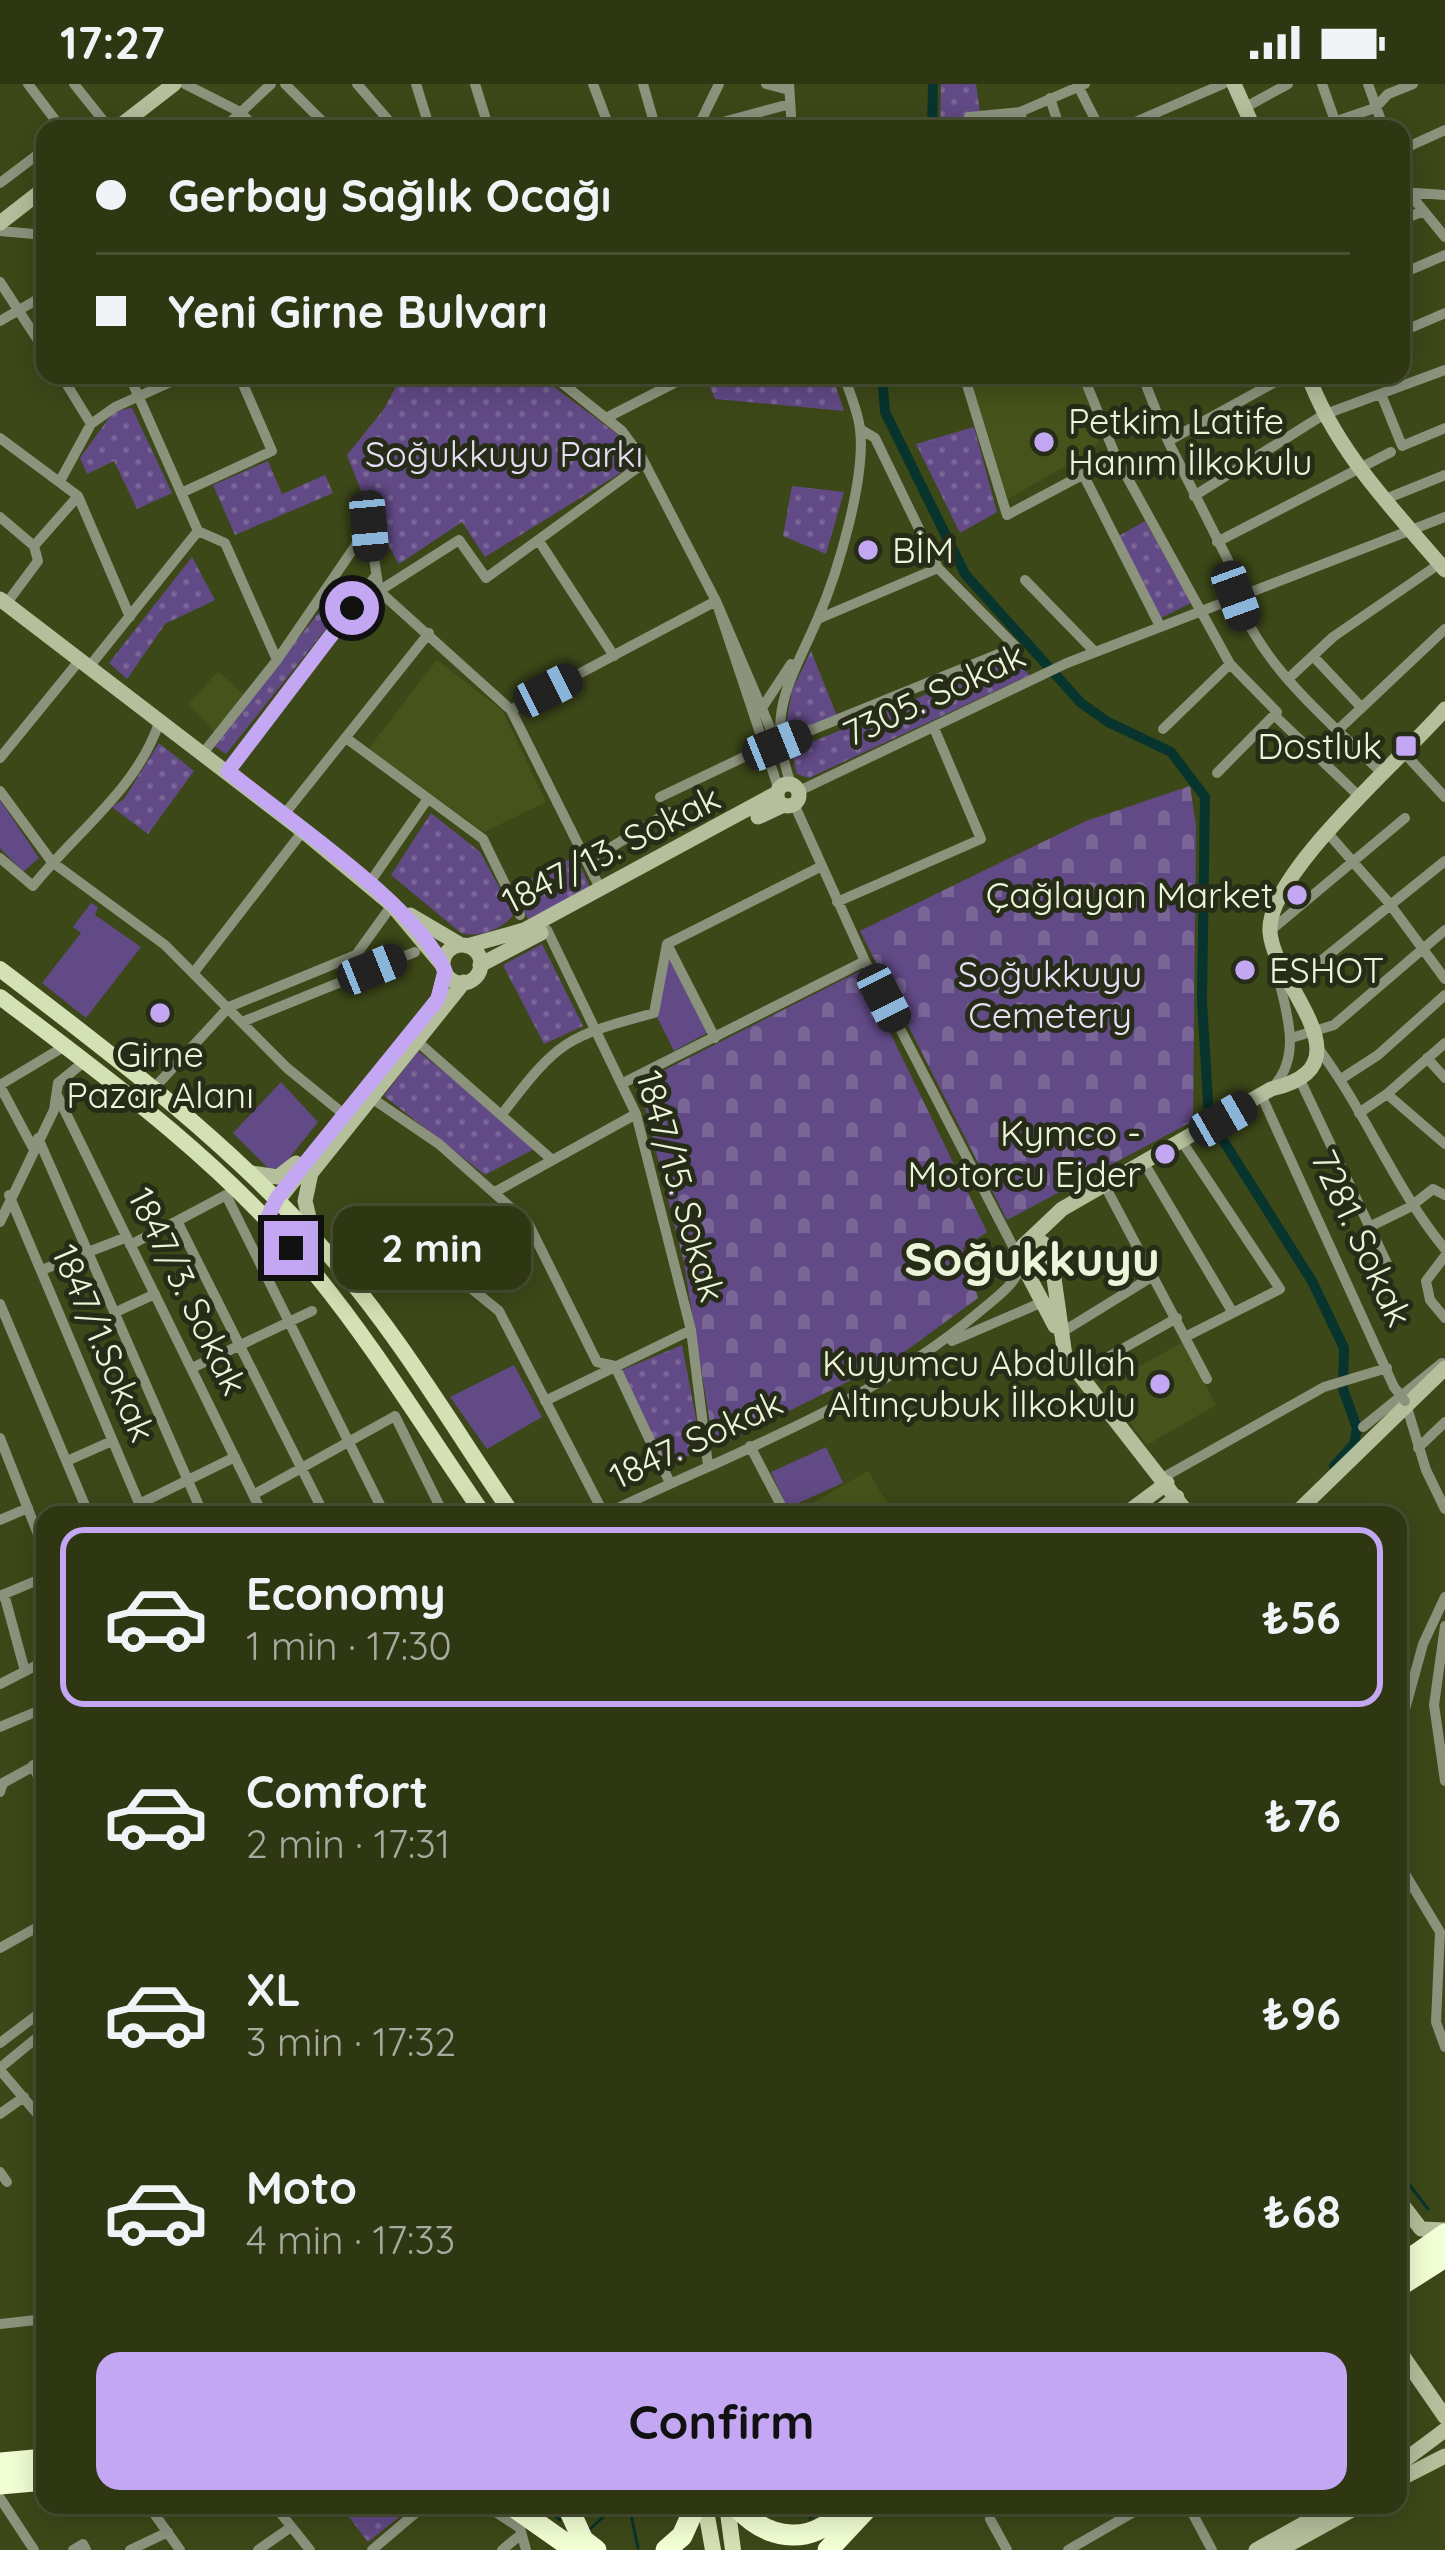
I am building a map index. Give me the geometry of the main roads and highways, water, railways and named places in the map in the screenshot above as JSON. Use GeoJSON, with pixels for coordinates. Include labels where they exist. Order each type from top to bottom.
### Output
{"type":"FeatureCollection","features":[{"type":"Feature","properties":{"kind":"highway"},"geometry":{"type":"LineString","coordinates":[[1407,2259],[1445,2232]]}},
{"type":"Feature","properties":{"kind":"highway"},"geometry":{"type":"LineString","coordinates":[[1407,2281],[1445,2258]]}},
{"type":"Feature","properties":{"kind":"highway"},"geometry":{"type":"LineString","coordinates":[[0,2463],[36,2460]]}},
{"type":"Feature","properties":{"kind":"highway"},"geometry":{"type":"LineString","coordinates":[[0,2484],[36,2481]]}},
{"type":"Feature","properties":{"kind":"highway"},"geometry":{"type":"LineString","coordinates":[[524,2514],[575,2550]]}},
{"type":"Feature","properties":{"kind":"highway"},"geometry":{"type":"LineString","coordinates":[[571,2514],[583,2540],[596,2550]]}},
{"type":"Feature","properties":{"kind":"highway"},"geometry":{"type":"LineString","coordinates":[[666,2550],[682,2536],[695,2514]]}},
{"type":"Feature","properties":{"kind":"highway"},"geometry":{"type":"LineString","coordinates":[[743,2514],[768,2533],[790,2536],[814,2534],[837,2514]]}},
{"type":"Feature","properties":{"kind":"highway"},"geometry":{"type":"LineString","coordinates":[[828,2550],[862,2514]]}},
{"type":"Feature","properties":{"kind":"main road"},"geometry":{"type":"LineString","coordinates":[[125,120],[174,84]]}},
{"type":"Feature","properties":{"kind":"main road"},"geometry":{"type":"LineString","coordinates":[[1234,84],[1248,120]]}},
{"type":"Feature","properties":{"kind":"main road"},"geometry":{"type":"LineString","coordinates":[[0,227],[36,196]]}},
{"type":"Feature","properties":{"kind":"main road"},"geometry":{"type":"LineString","coordinates":[[1311,384],[1323,416],[1357,466],[1443,565]]}},
{"type":"Feature","properties":{"kind":"main road"},"geometry":{"type":"LineString","coordinates":[[3,602],[159,723],[204,752],[392,905],[464,945],[480,965],[311,1173],[280,1201]]}},
{"type":"Feature","properties":{"kind":"main road"},"geometry":{"type":"LineString","coordinates":[[1022,1260],[1047,1220],[1267,1093],[1301,1082],[1312,1069],[1316,1042],[1270,932],[1286,884],[1326,831],[1406,755],[1445,709]]}},
{"type":"Feature","properties":{"kind":"main road","name":"1847/13. Sokak"},"geometry":{"type":"LineString","coordinates":[[464,945],[524,930],[787,794],[480,965]]}},
{"type":"Feature","properties":{"kind":"main road"},"geometry":{"type":"LineString","coordinates":[[392,905],[444,969],[464,982]]}},
{"type":"Feature","properties":{"kind":"main road"},"geometry":{"type":"LineString","coordinates":[[266,1221],[438,999],[449,950],[464,945]]}},
{"type":"Feature","properties":{"kind":"main road"},"geometry":{"type":"LineString","coordinates":[[0,969],[156,1086],[280,1201],[315,1241],[506,1506]]}},
{"type":"Feature","properties":{"kind":"main road"},"geometry":{"type":"LineString","coordinates":[[0,998],[153,1114],[266,1221],[316,1276],[478,1506]]}},
{"type":"Feature","properties":{"kind":"main road"},"geometry":{"type":"LineString","coordinates":[[252,1173],[278,1177],[322,1143]]}},
{"type":"Feature","properties":{"kind":"main road"},"geometry":{"type":"LineString","coordinates":[[311,1173],[304,1201],[315,1241]]}},
{"type":"Feature","properties":{"kind":"main road"},"geometry":{"type":"LineString","coordinates":[[1022,1260],[1043,1270],[1056,1224],[1085,1197]]}},
{"type":"Feature","properties":{"kind":"main road"},"geometry":{"type":"LineString","coordinates":[[1022,1260],[1038,1241],[1049,1252],[1049,1299],[1078,1375],[1183,1506]]}},
{"type":"Feature","properties":{"kind":"main road"},"geometry":{"type":"LineString","coordinates":[[1022,1260],[1049,1299]]}},
{"type":"Feature","properties":{"kind":"main road"},"geometry":{"type":"LineString","coordinates":[[1303,1506],[1445,1365]]}},
{"type":"Feature","properties":{"kind":"main road"},"geometry":{"type":"LineString","coordinates":[[1138,1506],[1169,1486]]}},
{"type":"Feature","properties":{"kind":"main road"},"geometry":{"type":"LineString","coordinates":[[1159,1506],[1169,1486]]}},
{"type":"Feature","properties":{"kind":"main road"},"geometry":{"type":"LineString","coordinates":[[1407,2211],[1421,2229],[1445,2232]]}},
{"type":"Feature","properties":{"kind":"main road"},"geometry":{"type":"LineString","coordinates":[[1407,2362],[1445,2417]]}},
{"type":"Feature","properties":{"kind":"main road"},"geometry":{"type":"LineString","coordinates":[[1407,2458],[1445,2430]]}},
{"type":"Feature","properties":{"kind":"main road"},"geometry":{"type":"LineString","coordinates":[[1407,2475],[1445,2456]]}},
{"type":"Feature","properties":{"kind":"main road"},"geometry":{"type":"LineString","coordinates":[[703,2514],[713,2550]]}},
{"type":"Feature","properties":{"kind":"main road"},"geometry":{"type":"LineString","coordinates":[[731,2514],[733,2550]]}},
{"type":"Feature","properties":{"kind":"main road"},"geometry":{"type":"LineString","coordinates":[[1256,2550],[1321,2514]]}},
{"type":"Feature","properties":{"kind":"main road"},"geometry":{"type":"LineString","coordinates":[[1279,2550],[1345,2514]]}},
{"type":"Feature","properties":{"kind":"waterway"},"geometry":{"type":"LineString","coordinates":[[932,120],[933,84]]}},
{"type":"Feature","properties":{"kind":"waterway"},"geometry":{"type":"LineString","coordinates":[[883,384],[885,412],[965,574],[1081,703],[1108,722],[1171,752],[1205,797],[1202,1001],[1209,1118],[1312,1281],[1344,1348],[1343,1389],[1357,1428],[1354,1444],[1334,1466]]}},
{"type":"Feature","properties":{"kind":"waterway"},"geometry":{"type":"LineString","coordinates":[[1407,2182],[1428,2209]]}},
{"type":"Feature","properties":{"kind":"waterway"},"geometry":{"type":"LineString","coordinates":[[554,2514],[560,2520]]}},
{"type":"Feature","properties":{"kind":"waterway"},"geometry":{"type":"LineString","coordinates":[[588,2531],[606,2514]]}},
{"type":"Feature","properties":{"kind":"waterway"},"geometry":{"type":"LineString","coordinates":[[631,2514],[638,2548]]}},
{"type":"Feature","properties":{"kind":"waterway"},"geometry":{"type":"LineString","coordinates":[[810,2518],[816,2514]]}},
{"type":"Feature","properties":{"kind":"place","name":"Petkim Latife Hanım İlkokulu"},"geometry":{"type":"Point","coordinates":[1044,442]}},
{"type":"Feature","properties":{"kind":"place","name":"BİM"},"geometry":{"type":"Point","coordinates":[868,550]}},
{"type":"Feature","properties":{"kind":"place","name":"Dostluk"},"geometry":{"type":"Point","coordinates":[1406,746]}},
{"type":"Feature","properties":{"kind":"place","name":"Çağlayan Market"},"geometry":{"type":"Point","coordinates":[1297,895]}},
{"type":"Feature","properties":{"kind":"place","name":"ESHOT"},"geometry":{"type":"Point","coordinates":[1245,970]}},
{"type":"Feature","properties":{"kind":"place","name":"Girne Pazar Alanı"},"geometry":{"type":"Point","coordinates":[160,1013]}},
{"type":"Feature","properties":{"kind":"place","name":"Kymco - Motorcu Ejder"},"geometry":{"type":"Point","coordinates":[1165,1154]}},
{"type":"Feature","properties":{"kind":"place","name":"Kuyumcu Abdullah Altınçubuk İlkokulu"},"geometry":{"type":"Point","coordinates":[1160,1384]}},
{"type":"Feature","properties":{"kind":"district","name":"Soğukkuyu"},"geometry":{"type":"Point","coordinates":[1032,1259]}},
{"type":"Feature","properties":{"kind":"park label","name":"Soğukkuyu Parkı"},"geometry":{"type":"Point","coordinates":[504,454]}},
{"type":"Feature","properties":{"kind":"park label","name":"Soğukkuyu Cemetery"},"geometry":{"type":"Point","coordinates":[1050,994]}}]}
